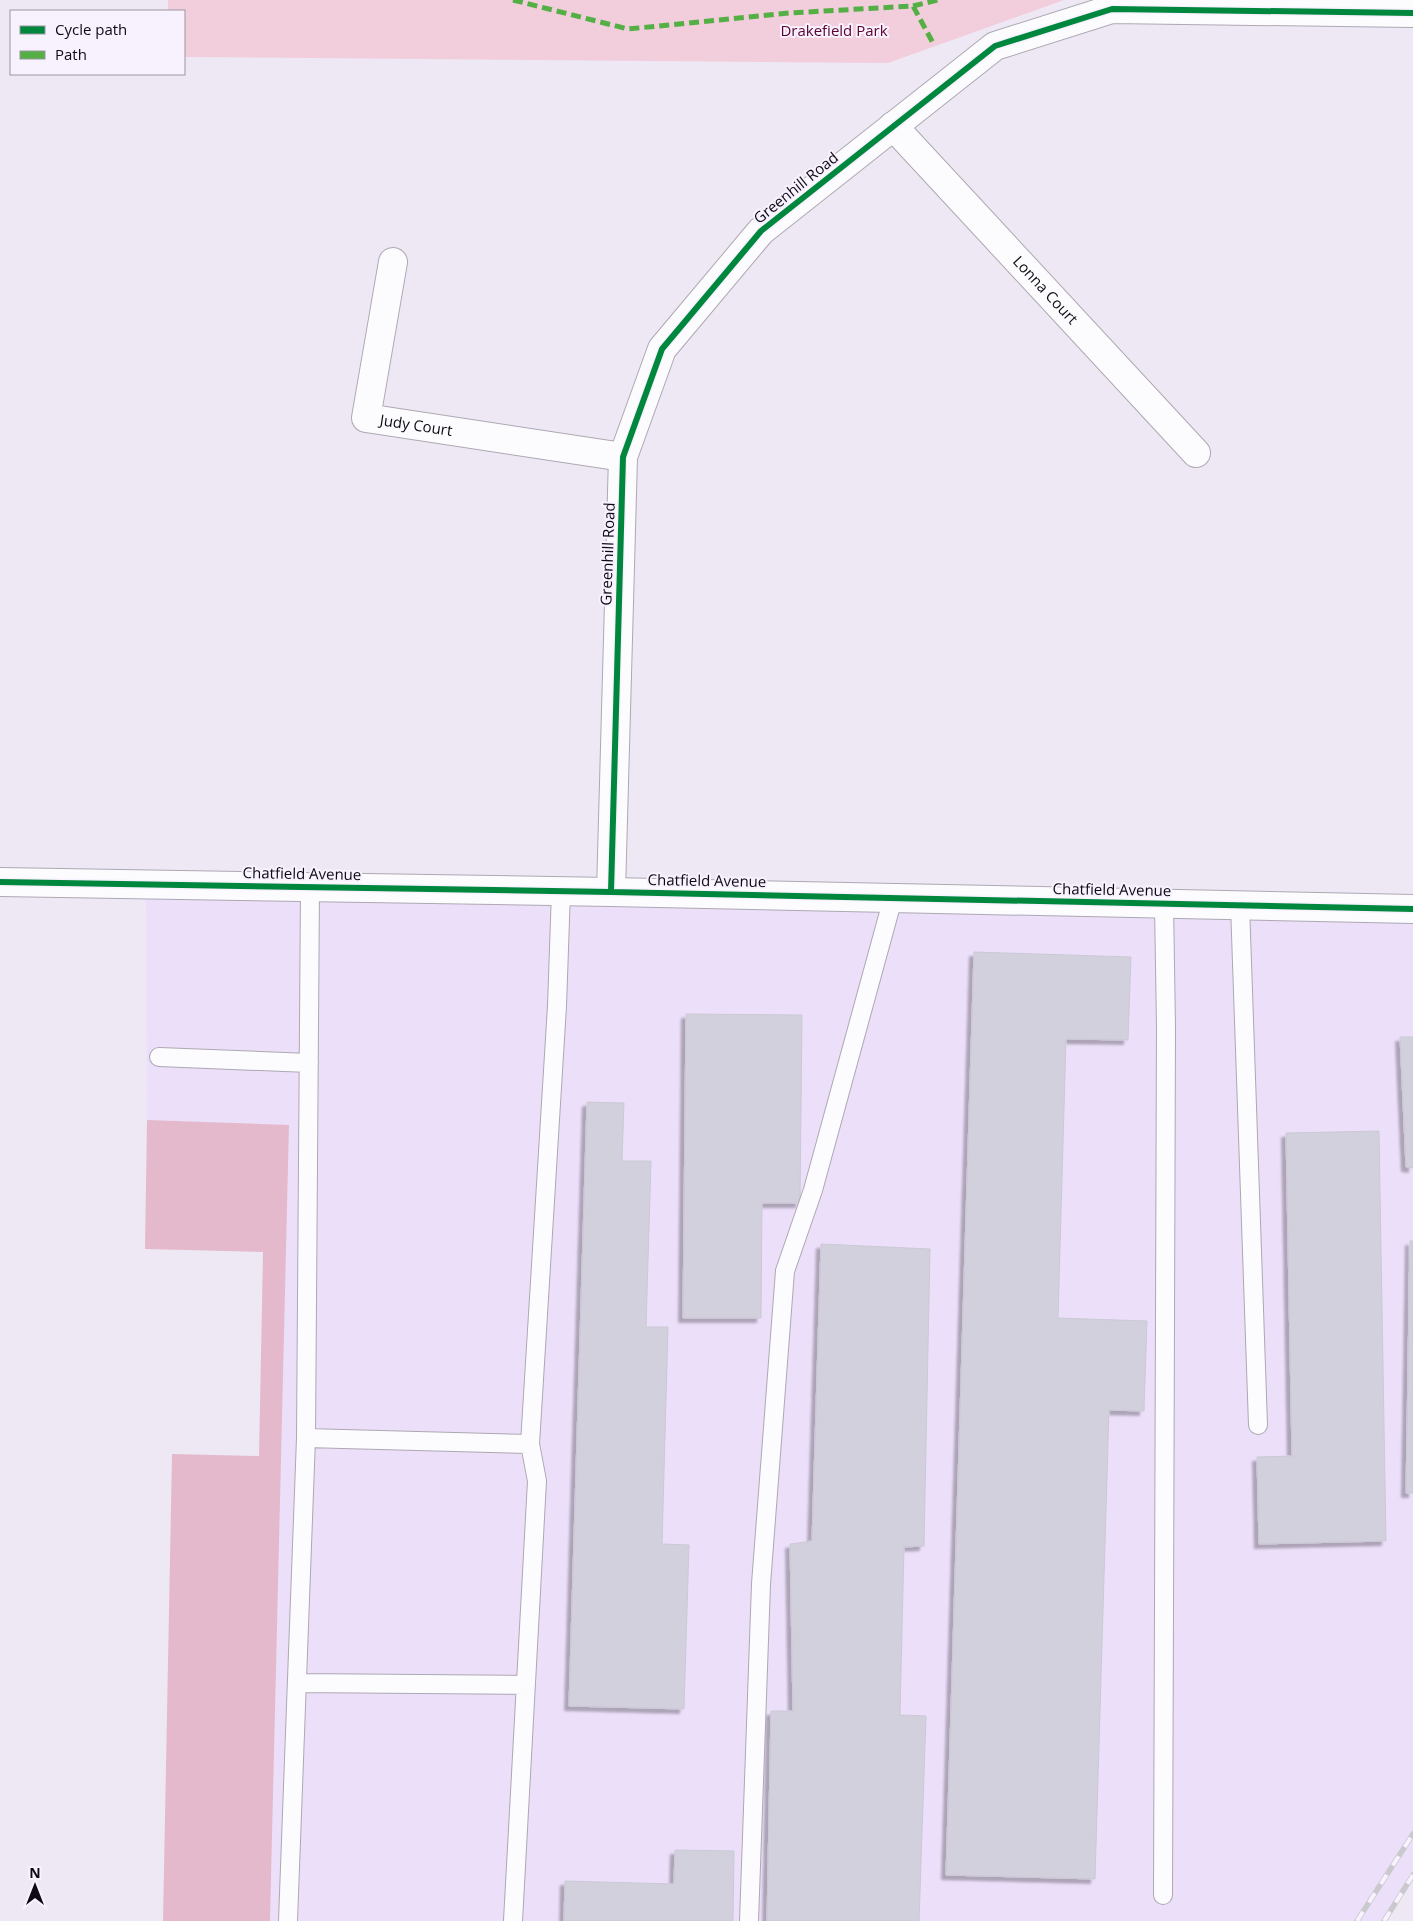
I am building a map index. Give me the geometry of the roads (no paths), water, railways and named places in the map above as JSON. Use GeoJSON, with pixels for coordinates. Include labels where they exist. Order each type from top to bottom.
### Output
{"type":"FeatureCollection","features":[{"type":"Feature","properties":{"kind":"street","name":"Greenhill Road"},"geometry":{"type":"LineString","coordinates":[[611,892],[623,457],[662,349],[761,231],[995,46],[1112,9],[1384,6],[1413,12]]}},
{"type":"Feature","properties":{"kind":"street","name":"Lonna Court"},"geometry":{"type":"LineString","coordinates":[[894,126],[1196,453]]}},
{"type":"Feature","properties":{"kind":"street","name":"Judy Court"},"geometry":{"type":"LineString","coordinates":[[393,262],[366,418],[623,457]]}},
{"type":"Feature","properties":{"kind":"street","name":"Chatfield Avenue"},"geometry":{"type":"LineString","coordinates":[[0,882],[561,891],[1413,909]]}},
{"type":"Feature","properties":{"kind":"lane"},"geometry":{"type":"LineString","coordinates":[[288,1921],[306,1438],[310,887]]}},
{"type":"Feature","properties":{"kind":"lane"},"geometry":{"type":"LineString","coordinates":[[513,1921],[537,1482],[530,1444],[557,1006],[561,891]]}},
{"type":"Feature","properties":{"kind":"lane"},"geometry":{"type":"LineString","coordinates":[[749,1921],[761,1584],[785,1271],[812,1190],[894,898]]}},
{"type":"Feature","properties":{"kind":"lane"},"geometry":{"type":"LineString","coordinates":[[1163,1896],[1166,1027],[1164,904]]}},
{"type":"Feature","properties":{"kind":"lane"},"geometry":{"type":"LineString","coordinates":[[1240,905],[1258,1425]]}},
{"type":"Feature","properties":{"kind":"lane"},"geometry":{"type":"LineString","coordinates":[[159,1057],[309,1063]]}},
{"type":"Feature","properties":{"kind":"lane"},"geometry":{"type":"LineString","coordinates":[[306,1438],[530,1444]]}},
{"type":"Feature","properties":{"kind":"lane"},"geometry":{"type":"LineString","coordinates":[[297,1682],[526,1685]]}},
{"type":"Feature","properties":{"kind":"railway"},"geometry":{"type":"LineString","coordinates":[[1357,1921],[1413,1834]]}},
{"type":"Feature","properties":{"kind":"railway"},"geometry":{"type":"LineString","coordinates":[[1384,1921],[1413,1875]]}},
{"type":"Feature","properties":{"kind":"park label","name":"Drakefield Park"},"geometry":{"type":"Point","coordinates":[834,31]}}]}
